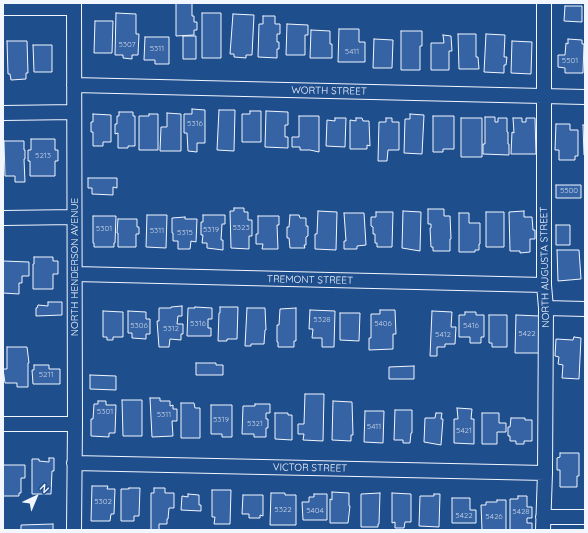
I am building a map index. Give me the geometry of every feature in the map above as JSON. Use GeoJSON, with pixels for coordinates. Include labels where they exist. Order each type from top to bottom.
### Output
{"type":"FeatureCollection","features":[{"type":"Feature","properties":{"kind":"street","name":"NORTH AUGUSTA STREET"},"geometry":{"type":"LineString","coordinates":[[543,523],[545,473],[546,308],[544,285],[544,3]]}},
{"type":"Feature","properties":{"kind":"street"},"geometry":{"type":"LineString","coordinates":[[3,8],[74,5]]}},
{"type":"Feature","properties":{"kind":"street","name":"NORTH HENDERSON AVENUE"},"geometry":{"type":"LineString","coordinates":[[74,5],[74,530]]}},
{"type":"Feature","properties":{"kind":"street","name":"WORTH STREET"},"geometry":{"type":"LineString","coordinates":[[74,85],[585,97]]}},
{"type":"Feature","properties":{"kind":"street"},"geometry":{"type":"LineString","coordinates":[[3,113],[74,112]]}},
{"type":"Feature","properties":{"kind":"street"},"geometry":{"type":"LineString","coordinates":[[3,218],[74,218]]}},
{"type":"Feature","properties":{"kind":"street","name":"TREMONT STREET"},"geometry":{"type":"LineString","coordinates":[[75,274],[544,285]]}},
{"type":"Feature","properties":{"kind":"street"},"geometry":{"type":"LineString","coordinates":[[546,308],[585,309]]}},
{"type":"Feature","properties":{"kind":"street"},"geometry":{"type":"LineString","coordinates":[[3,424],[75,424]]}},
{"type":"Feature","properties":{"kind":"street","name":"VICTOR STREET"},"geometry":{"type":"LineString","coordinates":[[74,463],[545,473]]}},
{"type":"Feature","properties":{"kind":"street"},"geometry":{"type":"LineString","coordinates":[[543,523],[585,517]]}},
{"type":"Feature","properties":{"kind":"building"},"geometry":{"type":"Polygon","coordinates":[[[176,3],[192,3],[192,16],[194,16],[194,22],[197,22],[197,30],[194,30],[194,35],[176,36],[176,3]]]}},
{"type":"Feature","properties":{"kind":"building"},"geometry":{"type":"Polygon","coordinates":[[[565,6],[582,6],[582,22],[564,21],[565,6]]]}},
{"type":"Feature","properties":{"kind":"building"},"geometry":{"type":"Polygon","coordinates":[[[116,13],[136,14],[136,34],[139,34],[138,55],[132,55],[132,59],[123,58],[123,55],[115,55],[116,13]]]}},
{"type":"Feature","properties":{"kind":"building"},"geometry":{"type":"Polygon","coordinates":[[[202,13],[221,13],[221,58],[202,58],[202,13]]]}},
{"type":"Feature","properties":{"kind":"building"},"geometry":{"type":"Polygon","coordinates":[[[233,14],[254,15],[252,55],[246,55],[246,58],[234,57],[234,54],[230,54],[233,14]]]}},
{"type":"Feature","properties":{"kind":"building"},"geometry":{"type":"Polygon","coordinates":[[[263,16],[275,16],[275,24],[280,24],[280,34],[277,34],[279,49],[277,49],[277,58],[258,57],[259,24],[263,24],[263,16]]]}},
{"type":"Feature","properties":{"kind":"building"},"geometry":{"type":"Polygon","coordinates":[[[95,21],[113,21],[112,53],[94,53],[95,21]]]}},
{"type":"Feature","properties":{"kind":"building"},"geometry":{"type":"Polygon","coordinates":[[[287,24],[308,25],[308,35],[305,35],[305,55],[286,55],[287,24]]]}},
{"type":"Feature","properties":{"kind":"building"},"geometry":{"type":"Polygon","coordinates":[[[339,29],[359,29],[359,42],[365,42],[365,62],[338,62],[339,29]]]}},
{"type":"Feature","properties":{"kind":"building"},"geometry":{"type":"Polygon","coordinates":[[[311,30],[330,31],[332,58],[310,58],[311,30]]]}},
{"type":"Feature","properties":{"kind":"building"},"geometry":{"type":"Polygon","coordinates":[[[401,31],[422,31],[422,46],[420,46],[420,70],[401,70],[401,31]]]}},
{"type":"Feature","properties":{"kind":"building"},"geometry":{"type":"Polygon","coordinates":[[[458,34],[476,34],[476,57],[478,57],[479,69],[459,69],[458,34]]]}},
{"type":"Feature","properties":{"kind":"building"},"geometry":{"type":"Polygon","coordinates":[[[486,34],[505,35],[504,57],[507,57],[506,65],[504,65],[504,73],[484,72],[486,34]]]}},
{"type":"Feature","properties":{"kind":"building"},"geometry":{"type":"Polygon","coordinates":[[[443,35],[451,36],[452,51],[449,51],[449,70],[431,70],[431,43],[444,43],[443,35]]]}},
{"type":"Feature","properties":{"kind":"building"},"geometry":{"type":"Polygon","coordinates":[[[183,36],[196,36],[196,59],[183,59],[183,36]]]}},
{"type":"Feature","properties":{"kind":"building"},"geometry":{"type":"Polygon","coordinates":[[[145,37],[169,37],[169,64],[155,64],[155,60],[144,60],[145,37]]]}},
{"type":"Feature","properties":{"kind":"building"},"geometry":{"type":"Polygon","coordinates":[[[374,39],[393,40],[392,68],[373,68],[374,39]]]}},
{"type":"Feature","properties":{"kind":"building"},"geometry":{"type":"Polygon","coordinates":[[[568,39],[582,40],[582,44],[584,44],[583,73],[565,73],[565,68],[558,67],[558,55],[565,55],[566,43],[568,44],[568,39]]]}},
{"type":"Feature","properties":{"kind":"building"},"geometry":{"type":"Polygon","coordinates":[[[7,41],[27,41],[28,73],[26,73],[26,79],[11,80],[10,74],[8,74],[7,41]]]}},
{"type":"Feature","properties":{"kind":"building"},"geometry":{"type":"Polygon","coordinates":[[[512,41],[532,42],[531,74],[511,73],[512,41]]]}},
{"type":"Feature","properties":{"kind":"building"},"geometry":{"type":"Polygon","coordinates":[[[33,45],[52,45],[52,72],[34,72],[33,45]]]}},
{"type":"Feature","properties":{"kind":"building"},"geometry":{"type":"Polygon","coordinates":[[[192,109],[205,110],[205,143],[197,143],[197,152],[188,151],[187,133],[184,133],[184,114],[192,114],[192,109]]]}},
{"type":"Feature","properties":{"kind":"building"},"geometry":{"type":"Polygon","coordinates":[[[219,110],[235,110],[234,151],[217,150],[219,110]]]}},
{"type":"Feature","properties":{"kind":"building"},"geometry":{"type":"Polygon","coordinates":[[[250,111],[261,111],[261,142],[242,142],[242,114],[250,114],[250,111]]]}},
{"type":"Feature","properties":{"kind":"building"},"geometry":{"type":"Polygon","coordinates":[[[266,111],[288,112],[288,125],[285,125],[285,137],[288,137],[288,148],[265,147],[266,111]]]}},
{"type":"Feature","properties":{"kind":"building"},"geometry":{"type":"Polygon","coordinates":[[[119,112],[133,112],[133,116],[135,116],[135,146],[118,148],[118,133],[115,134],[115,124],[117,124],[117,116],[119,116],[119,112]]]}},
{"type":"Feature","properties":{"kind":"building"},"geometry":{"type":"Polygon","coordinates":[[[167,113],[181,114],[181,151],[160,151],[161,127],[167,127],[167,113]]]}},
{"type":"Feature","properties":{"kind":"building"},"geometry":{"type":"Polygon","coordinates":[[[93,114],[111,115],[111,142],[103,142],[103,146],[93,146],[91,122],[93,122],[93,114]]]}},
{"type":"Feature","properties":{"kind":"building"},"geometry":{"type":"Polygon","coordinates":[[[149,114],[158,114],[158,150],[139,150],[139,116],[149,116],[149,114]]]}},
{"type":"Feature","properties":{"kind":"building"},"geometry":{"type":"Polygon","coordinates":[[[410,114],[424,115],[422,154],[404,153],[405,119],[410,119],[410,114]]]}},
{"type":"Feature","properties":{"kind":"building"},"geometry":{"type":"Polygon","coordinates":[[[299,116],[319,116],[319,152],[300,150],[300,147],[292,147],[292,137],[299,137],[299,116]]]}},
{"type":"Feature","properties":{"kind":"building"},"geometry":{"type":"Polygon","coordinates":[[[433,116],[454,116],[454,149],[443,149],[443,152],[433,152],[433,116]]]}},
{"type":"Feature","properties":{"kind":"building"},"geometry":{"type":"Polygon","coordinates":[[[485,117],[495,117],[495,122],[498,122],[498,118],[507,118],[509,155],[483,154],[483,144],[485,144],[485,117]]]}},
{"type":"Feature","properties":{"kind":"building"},"geometry":{"type":"Polygon","coordinates":[[[335,118],[346,118],[345,147],[326,146],[327,120],[335,121],[335,118]]]}},
{"type":"Feature","properties":{"kind":"building"},"geometry":{"type":"Polygon","coordinates":[[[356,118],[362,118],[363,121],[369,121],[370,146],[367,145],[367,149],[350,149],[350,120],[356,121],[356,118]]]}},
{"type":"Feature","properties":{"kind":"building"},"geometry":{"type":"Polygon","coordinates":[[[386,118],[392,118],[392,122],[399,122],[399,150],[388,150],[387,161],[378,161],[379,122],[386,122],[386,118]]]}},
{"type":"Feature","properties":{"kind":"building"},"geometry":{"type":"Polygon","coordinates":[[[461,118],[482,118],[482,157],[461,157],[461,118]]]}},
{"type":"Feature","properties":{"kind":"building"},"geometry":{"type":"Polygon","coordinates":[[[513,118],[522,118],[522,122],[526,122],[526,118],[535,118],[536,154],[511,154],[512,132],[514,133],[513,118]]]}},
{"type":"Feature","properties":{"kind":"building"},"geometry":{"type":"Polygon","coordinates":[[[556,124],[570,124],[570,130],[578,130],[578,156],[575,156],[575,160],[559,160],[559,150],[555,150],[556,124]]]}},
{"type":"Feature","properties":{"kind":"building"},"geometry":{"type":"Polygon","coordinates":[[[583,125],[585,125],[585,155],[584,155],[583,125]]]}},
{"type":"Feature","properties":{"kind":"building"},"geometry":{"type":"Polygon","coordinates":[[[31,139],[55,139],[55,150],[58,150],[58,161],[55,161],[55,176],[30,176],[28,150],[31,150],[31,139]]]}},
{"type":"Feature","properties":{"kind":"building"},"geometry":{"type":"Polygon","coordinates":[[[4,141],[24,141],[25,182],[15,182],[15,176],[5,176],[4,141]]]}},
{"type":"Feature","properties":{"kind":"building"},"geometry":{"type":"Polygon","coordinates":[[[88,178],[117,178],[117,188],[113,187],[113,195],[92,194],[92,188],[88,188],[88,178]]]}},
{"type":"Feature","properties":{"kind":"building"},"geometry":{"type":"Polygon","coordinates":[[[556,185],[581,185],[581,198],[556,198],[556,185]]]}},
{"type":"Feature","properties":{"kind":"building"},"geometry":{"type":"Polygon","coordinates":[[[234,208],[244,208],[244,212],[248,212],[248,220],[252,220],[252,236],[249,236],[249,249],[231,248],[230,211],[234,211],[234,208]]]}},
{"type":"Feature","properties":{"kind":"building"},"geometry":{"type":"Polygon","coordinates":[[[428,209],[444,209],[444,216],[450,216],[450,251],[433,251],[433,247],[431,247],[431,224],[428,224],[428,209]]]}},
{"type":"Feature","properties":{"kind":"building"},"geometry":{"type":"Polygon","coordinates":[[[318,211],[337,212],[336,250],[315,249],[318,211]]]}},
{"type":"Feature","properties":{"kind":"building"},"geometry":{"type":"Polygon","coordinates":[[[403,211],[421,212],[420,251],[402,248],[403,211]]]}},
{"type":"Feature","properties":{"kind":"building"},"geometry":{"type":"Polygon","coordinates":[[[524,211],[524,217],[532,217],[533,230],[535,230],[535,239],[530,239],[530,252],[520,253],[520,251],[510,251],[509,212],[524,211]]]}},
{"type":"Feature","properties":{"kind":"building"},"geometry":{"type":"Polygon","coordinates":[[[376,212],[393,212],[392,247],[377,247],[377,243],[375,243],[375,234],[373,234],[373,227],[371,226],[371,217],[376,217],[376,212]]]}},
{"type":"Feature","properties":{"kind":"building"},"geometry":{"type":"Polygon","coordinates":[[[486,212],[504,212],[504,247],[486,247],[486,212]]]}},
{"type":"Feature","properties":{"kind":"building"},"geometry":{"type":"Polygon","coordinates":[[[344,213],[364,213],[366,245],[357,246],[357,249],[344,249],[344,241],[346,241],[344,213]]]}},
{"type":"Feature","properties":{"kind":"building"},"geometry":{"type":"Polygon","coordinates":[[[459,213],[469,213],[469,223],[480,223],[479,250],[475,250],[475,252],[459,252],[459,213]]]}},
{"type":"Feature","properties":{"kind":"building"},"geometry":{"type":"Polygon","coordinates":[[[147,215],[167,215],[166,248],[146,247],[147,215]]]}},
{"type":"Feature","properties":{"kind":"building"},"geometry":{"type":"Polygon","coordinates":[[[203,215],[225,215],[225,224],[222,224],[221,240],[223,240],[223,250],[207,248],[207,243],[202,243],[203,235],[201,235],[201,222],[203,222],[203,215]]]}},
{"type":"Feature","properties":{"kind":"building"},"geometry":{"type":"Polygon","coordinates":[[[290,215],[299,215],[300,218],[306,218],[308,236],[306,237],[306,245],[304,245],[305,248],[290,248],[289,238],[287,238],[287,227],[289,227],[290,215]]]}},
{"type":"Feature","properties":{"kind":"building"},"geometry":{"type":"Polygon","coordinates":[[[93,216],[116,216],[114,247],[94,247],[93,216]]]}},
{"type":"Feature","properties":{"kind":"building"},"geometry":{"type":"Polygon","coordinates":[[[258,216],[279,216],[279,225],[277,225],[278,249],[262,249],[263,244],[256,244],[256,234],[258,234],[258,216]]]}},
{"type":"Feature","properties":{"kind":"building"},"geometry":{"type":"Polygon","coordinates":[[[185,217],[185,219],[197,219],[196,242],[191,241],[190,249],[178,249],[178,241],[173,241],[172,218],[185,217]]]}},
{"type":"Feature","properties":{"kind":"building"},"geometry":{"type":"Polygon","coordinates":[[[118,219],[137,219],[139,234],[136,234],[136,247],[118,247],[118,219]]]}},
{"type":"Feature","properties":{"kind":"building"},"geometry":{"type":"Polygon","coordinates":[[[556,225],[570,225],[570,245],[556,245],[556,225]]]}},
{"type":"Feature","properties":{"kind":"building"},"geometry":{"type":"Polygon","coordinates":[[[557,250],[579,250],[581,279],[558,281],[557,250]]]}},
{"type":"Feature","properties":{"kind":"building"},"geometry":{"type":"Polygon","coordinates":[[[34,257],[53,257],[53,261],[58,261],[58,274],[53,274],[53,289],[33,289],[34,257]]]}},
{"type":"Feature","properties":{"kind":"building"},"geometry":{"type":"Polygon","coordinates":[[[3,261],[29,262],[29,276],[22,276],[22,283],[19,283],[19,294],[3,293],[3,261]]]}},
{"type":"Feature","properties":{"kind":"building"},"geometry":{"type":"Polygon","coordinates":[[[48,302],[62,302],[62,315],[36,316],[36,308],[38,305],[48,306],[48,302]]]}},
{"type":"Feature","properties":{"kind":"building"},"geometry":{"type":"Polygon","coordinates":[[[182,306],[182,316],[178,316],[177,324],[183,324],[183,334],[181,334],[181,340],[170,339],[169,347],[159,347],[157,321],[159,321],[159,308],[182,306]]]}},
{"type":"Feature","properties":{"kind":"building"},"geometry":{"type":"Polygon","coordinates":[[[220,307],[238,307],[237,339],[218,341],[220,307]]]}},
{"type":"Feature","properties":{"kind":"building"},"geometry":{"type":"Polygon","coordinates":[[[188,308],[212,308],[212,319],[208,319],[208,328],[211,328],[211,336],[187,336],[188,308]]]}},
{"type":"Feature","properties":{"kind":"building"},"geometry":{"type":"Polygon","coordinates":[[[247,308],[265,308],[266,330],[264,344],[251,344],[251,346],[245,346],[247,308]]]}},
{"type":"Feature","properties":{"kind":"building"},"geometry":{"type":"Polygon","coordinates":[[[296,308],[296,341],[294,341],[294,347],[278,347],[277,325],[279,325],[280,309],[296,308]]]}},
{"type":"Feature","properties":{"kind":"building"},"geometry":{"type":"Polygon","coordinates":[[[310,310],[335,311],[334,347],[322,347],[322,338],[312,338],[313,329],[309,329],[310,310]]]}},
{"type":"Feature","properties":{"kind":"building"},"geometry":{"type":"Polygon","coordinates":[[[380,310],[395,310],[396,334],[393,334],[393,349],[369,350],[369,338],[371,338],[371,314],[380,314],[380,310]]]}},
{"type":"Feature","properties":{"kind":"building"},"geometry":{"type":"Polygon","coordinates":[[[103,311],[123,312],[123,337],[113,337],[113,340],[107,340],[107,337],[103,337],[103,311]]]}},
{"type":"Feature","properties":{"kind":"building"},"geometry":{"type":"Polygon","coordinates":[[[128,311],[146,312],[146,319],[150,319],[150,334],[146,334],[146,339],[132,338],[132,333],[128,333],[128,311]]]}},
{"type":"Feature","properties":{"kind":"building"},"geometry":{"type":"Polygon","coordinates":[[[432,311],[452,312],[451,327],[456,327],[455,344],[445,344],[445,347],[437,347],[437,356],[430,356],[432,311]]]}},
{"type":"Feature","properties":{"kind":"building"},"geometry":{"type":"Polygon","coordinates":[[[465,312],[476,312],[476,315],[484,315],[484,337],[481,337],[481,343],[470,343],[470,337],[459,337],[459,315],[465,315],[465,312]]]}},
{"type":"Feature","properties":{"kind":"building"},"geometry":{"type":"Polygon","coordinates":[[[340,313],[360,313],[359,341],[340,340],[340,313]]]}},
{"type":"Feature","properties":{"kind":"building"},"geometry":{"type":"Polygon","coordinates":[[[489,315],[507,315],[507,347],[492,347],[492,343],[489,343],[489,315]]]}},
{"type":"Feature","properties":{"kind":"building"},"geometry":{"type":"Polygon","coordinates":[[[516,315],[539,316],[539,353],[515,353],[516,315]]]}},
{"type":"Feature","properties":{"kind":"building"},"geometry":{"type":"Polygon","coordinates":[[[574,337],[581,338],[579,379],[562,378],[563,365],[558,364],[559,357],[555,356],[556,339],[573,340],[574,337]]]}},
{"type":"Feature","properties":{"kind":"building"},"geometry":{"type":"Polygon","coordinates":[[[7,347],[27,347],[29,363],[28,387],[17,387],[17,383],[5,383],[3,369],[7,369],[7,347]]]}},
{"type":"Feature","properties":{"kind":"building"},"geometry":{"type":"Polygon","coordinates":[[[196,363],[216,363],[216,365],[223,365],[223,375],[196,375],[196,363]]]}},
{"type":"Feature","properties":{"kind":"building"},"geometry":{"type":"Polygon","coordinates":[[[34,365],[49,365],[49,369],[60,369],[60,384],[33,384],[32,370],[34,370],[34,365]]]}},
{"type":"Feature","properties":{"kind":"building"},"geometry":{"type":"Polygon","coordinates":[[[414,366],[414,379],[389,379],[389,367],[414,366]]]}},
{"type":"Feature","properties":{"kind":"building"},"geometry":{"type":"Polygon","coordinates":[[[90,375],[116,376],[116,390],[90,389],[90,375]]]}},
{"type":"Feature","properties":{"kind":"building"},"geometry":{"type":"Polygon","coordinates":[[[305,394],[324,394],[323,441],[303,440],[304,434],[298,434],[298,424],[304,424],[305,394]]]}},
{"type":"Feature","properties":{"kind":"building"},"geometry":{"type":"Polygon","coordinates":[[[150,398],[160,398],[160,401],[170,401],[170,406],[173,405],[173,409],[177,409],[177,421],[172,421],[173,436],[152,437],[150,398]]]}},
{"type":"Feature","properties":{"kind":"building"},"geometry":{"type":"Polygon","coordinates":[[[122,400],[142,400],[142,436],[123,436],[122,400]]]}},
{"type":"Feature","properties":{"kind":"building"},"geometry":{"type":"Polygon","coordinates":[[[98,401],[106,401],[106,405],[116,405],[115,433],[109,433],[109,437],[91,436],[91,419],[93,419],[94,404],[98,404],[98,401]]]}},
{"type":"Feature","properties":{"kind":"building"},"geometry":{"type":"Polygon","coordinates":[[[333,401],[352,402],[353,435],[351,435],[351,441],[332,440],[333,401]]]}},
{"type":"Feature","properties":{"kind":"building"},"geometry":{"type":"Polygon","coordinates":[[[181,403],[194,403],[195,408],[200,408],[200,438],[181,438],[181,403]]]}},
{"type":"Feature","properties":{"kind":"building"},"geometry":{"type":"Polygon","coordinates":[[[255,404],[270,404],[270,413],[266,413],[268,428],[266,428],[266,437],[254,437],[254,434],[242,434],[243,406],[255,406],[255,404]]]}},
{"type":"Feature","properties":{"kind":"building"},"geometry":{"type":"Polygon","coordinates":[[[211,405],[232,405],[232,437],[222,437],[222,434],[211,434],[211,405]]]}},
{"type":"Feature","properties":{"kind":"building"},"geometry":{"type":"Polygon","coordinates":[[[457,408],[472,409],[471,419],[474,419],[474,444],[454,443],[454,419],[458,419],[457,408]]]}},
{"type":"Feature","properties":{"kind":"building"},"geometry":{"type":"Polygon","coordinates":[[[395,410],[412,410],[412,433],[410,443],[403,443],[403,440],[394,440],[395,410]]]}},
{"type":"Feature","properties":{"kind":"building"},"geometry":{"type":"Polygon","coordinates":[[[365,411],[384,411],[383,443],[364,442],[365,411]]]}},
{"type":"Feature","properties":{"kind":"building"},"geometry":{"type":"Polygon","coordinates":[[[275,413],[288,413],[288,415],[292,415],[292,440],[275,439],[275,413]]]}},
{"type":"Feature","properties":{"kind":"building"},"geometry":{"type":"Polygon","coordinates":[[[436,413],[442,413],[441,419],[443,419],[441,445],[424,442],[425,418],[435,418],[436,413]]]}},
{"type":"Feature","properties":{"kind":"building"},"geometry":{"type":"Polygon","coordinates":[[[482,413],[499,413],[499,423],[506,423],[506,432],[497,432],[497,444],[482,444],[482,413]]]}},
{"type":"Feature","properties":{"kind":"building"},"geometry":{"type":"Polygon","coordinates":[[[511,418],[525,418],[525,420],[532,420],[532,441],[524,441],[524,444],[516,444],[516,441],[510,441],[510,436],[508,436],[508,427],[510,427],[511,418]]]}},
{"type":"Feature","properties":{"kind":"building"},"geometry":{"type":"Polygon","coordinates":[[[560,453],[579,453],[579,476],[577,476],[577,487],[560,487],[560,470],[557,470],[557,458],[560,457],[560,453]]]}},
{"type":"Feature","properties":{"kind":"building"},"geometry":{"type":"Polygon","coordinates":[[[49,458],[54,458],[51,494],[32,494],[32,459],[39,459],[39,461],[49,462],[49,458]]]}},
{"type":"Feature","properties":{"kind":"building"},"geometry":{"type":"Polygon","coordinates":[[[3,465],[25,465],[25,478],[21,478],[21,493],[19,493],[19,496],[3,496],[3,465]]]}},
{"type":"Feature","properties":{"kind":"building"},"geometry":{"type":"Polygon","coordinates":[[[92,486],[108,486],[107,489],[115,489],[114,514],[111,514],[110,521],[91,521],[92,486]]]}},
{"type":"Feature","properties":{"kind":"building"},"geometry":{"type":"Polygon","coordinates":[[[140,488],[139,516],[134,516],[134,521],[121,521],[121,489],[140,488]]]}},
{"type":"Feature","properties":{"kind":"building"},"geometry":{"type":"Polygon","coordinates":[[[154,488],[165,488],[165,493],[174,493],[174,508],[169,508],[167,524],[159,524],[159,530],[151,530],[151,493],[154,493],[154,488]]]}},
{"type":"Feature","properties":{"kind":"building"},"geometry":{"type":"Polygon","coordinates":[[[212,490],[231,490],[230,524],[214,524],[215,517],[212,517],[212,490]]]}},
{"type":"Feature","properties":{"kind":"building"},"geometry":{"type":"Polygon","coordinates":[[[332,492],[349,493],[350,506],[348,523],[330,523],[330,499],[332,500],[332,492]]]}},
{"type":"Feature","properties":{"kind":"building"},"geometry":{"type":"Polygon","coordinates":[[[271,493],[296,495],[296,525],[270,525],[271,493]]]}},
{"type":"Feature","properties":{"kind":"building"},"geometry":{"type":"Polygon","coordinates":[[[380,493],[378,527],[361,527],[361,494],[380,493]]]}},
{"type":"Feature","properties":{"kind":"building"},"geometry":{"type":"Polygon","coordinates":[[[392,493],[411,494],[411,522],[405,522],[404,528],[395,528],[395,522],[392,523],[392,493]]]}},
{"type":"Feature","properties":{"kind":"building"},"geometry":{"type":"Polygon","coordinates":[[[188,494],[199,495],[199,505],[201,505],[201,511],[181,510],[182,496],[188,497],[188,494]]]}},
{"type":"Feature","properties":{"kind":"building"},"geometry":{"type":"Polygon","coordinates":[[[314,494],[327,494],[327,520],[303,520],[302,502],[309,502],[309,497],[314,497],[314,494]]]}},
{"type":"Feature","properties":{"kind":"building"},"geometry":{"type":"Polygon","coordinates":[[[434,494],[440,494],[439,527],[419,526],[420,496],[434,496],[434,494]]]}},
{"type":"Feature","properties":{"kind":"building"},"geometry":{"type":"Polygon","coordinates":[[[243,495],[263,495],[263,516],[260,515],[260,518],[249,518],[249,514],[242,514],[243,495]]]}},
{"type":"Feature","properties":{"kind":"building"},"geometry":{"type":"Polygon","coordinates":[[[518,496],[527,496],[527,507],[532,507],[532,518],[527,518],[527,523],[532,523],[532,530],[510,530],[510,499],[518,499],[518,496]]]}},
{"type":"Feature","properties":{"kind":"building"},"geometry":{"type":"Polygon","coordinates":[[[452,498],[470,498],[470,510],[476,510],[476,523],[452,523],[452,498]]]}},
{"type":"Feature","properties":{"kind":"building"},"geometry":{"type":"Polygon","coordinates":[[[497,500],[506,500],[506,530],[482,530],[481,505],[486,505],[486,502],[497,502],[497,500]]]}},
{"type":"Feature","properties":{"kind":"building"},"geometry":{"type":"Polygon","coordinates":[[[53,524],[53,530],[21,530],[21,525],[53,524]]]}}]}
